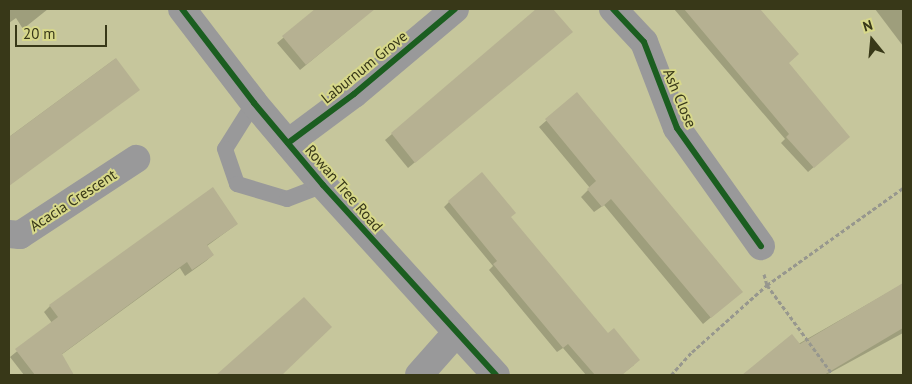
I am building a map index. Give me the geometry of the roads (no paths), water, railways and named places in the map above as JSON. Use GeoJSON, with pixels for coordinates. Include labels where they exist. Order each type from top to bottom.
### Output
{"type":"FeatureCollection","features":[{"type":"Feature","properties":{"kind":"street","name":"Rowan Tree Road"},"geometry":{"type":"LineString","coordinates":[[182,9],[254,103],[323,185],[496,375]]}},
{"type":"Feature","properties":{"kind":"street","name":"Laburnum Grove"},"geometry":{"type":"LineString","coordinates":[[288,143],[354,94],[455,9]]}},
{"type":"Feature","properties":{"kind":"street","name":"Ash Close"},"geometry":{"type":"LineString","coordinates":[[613,9],[644,42],[677,128],[761,246]]}},
{"type":"Feature","properties":{"kind":"street","name":"Acacia Crescent"},"geometry":{"type":"LineString","coordinates":[[9,234],[20,235],[136,159]]}},
{"type":"Feature","properties":{"kind":"street"},"geometry":{"type":"LineString","coordinates":[[418,375],[457,332]]}},
{"type":"Feature","properties":{"kind":"lane"},"geometry":{"type":"LineString","coordinates":[[254,103],[225,149],[237,184],[287,199],[323,185]]}}]}
